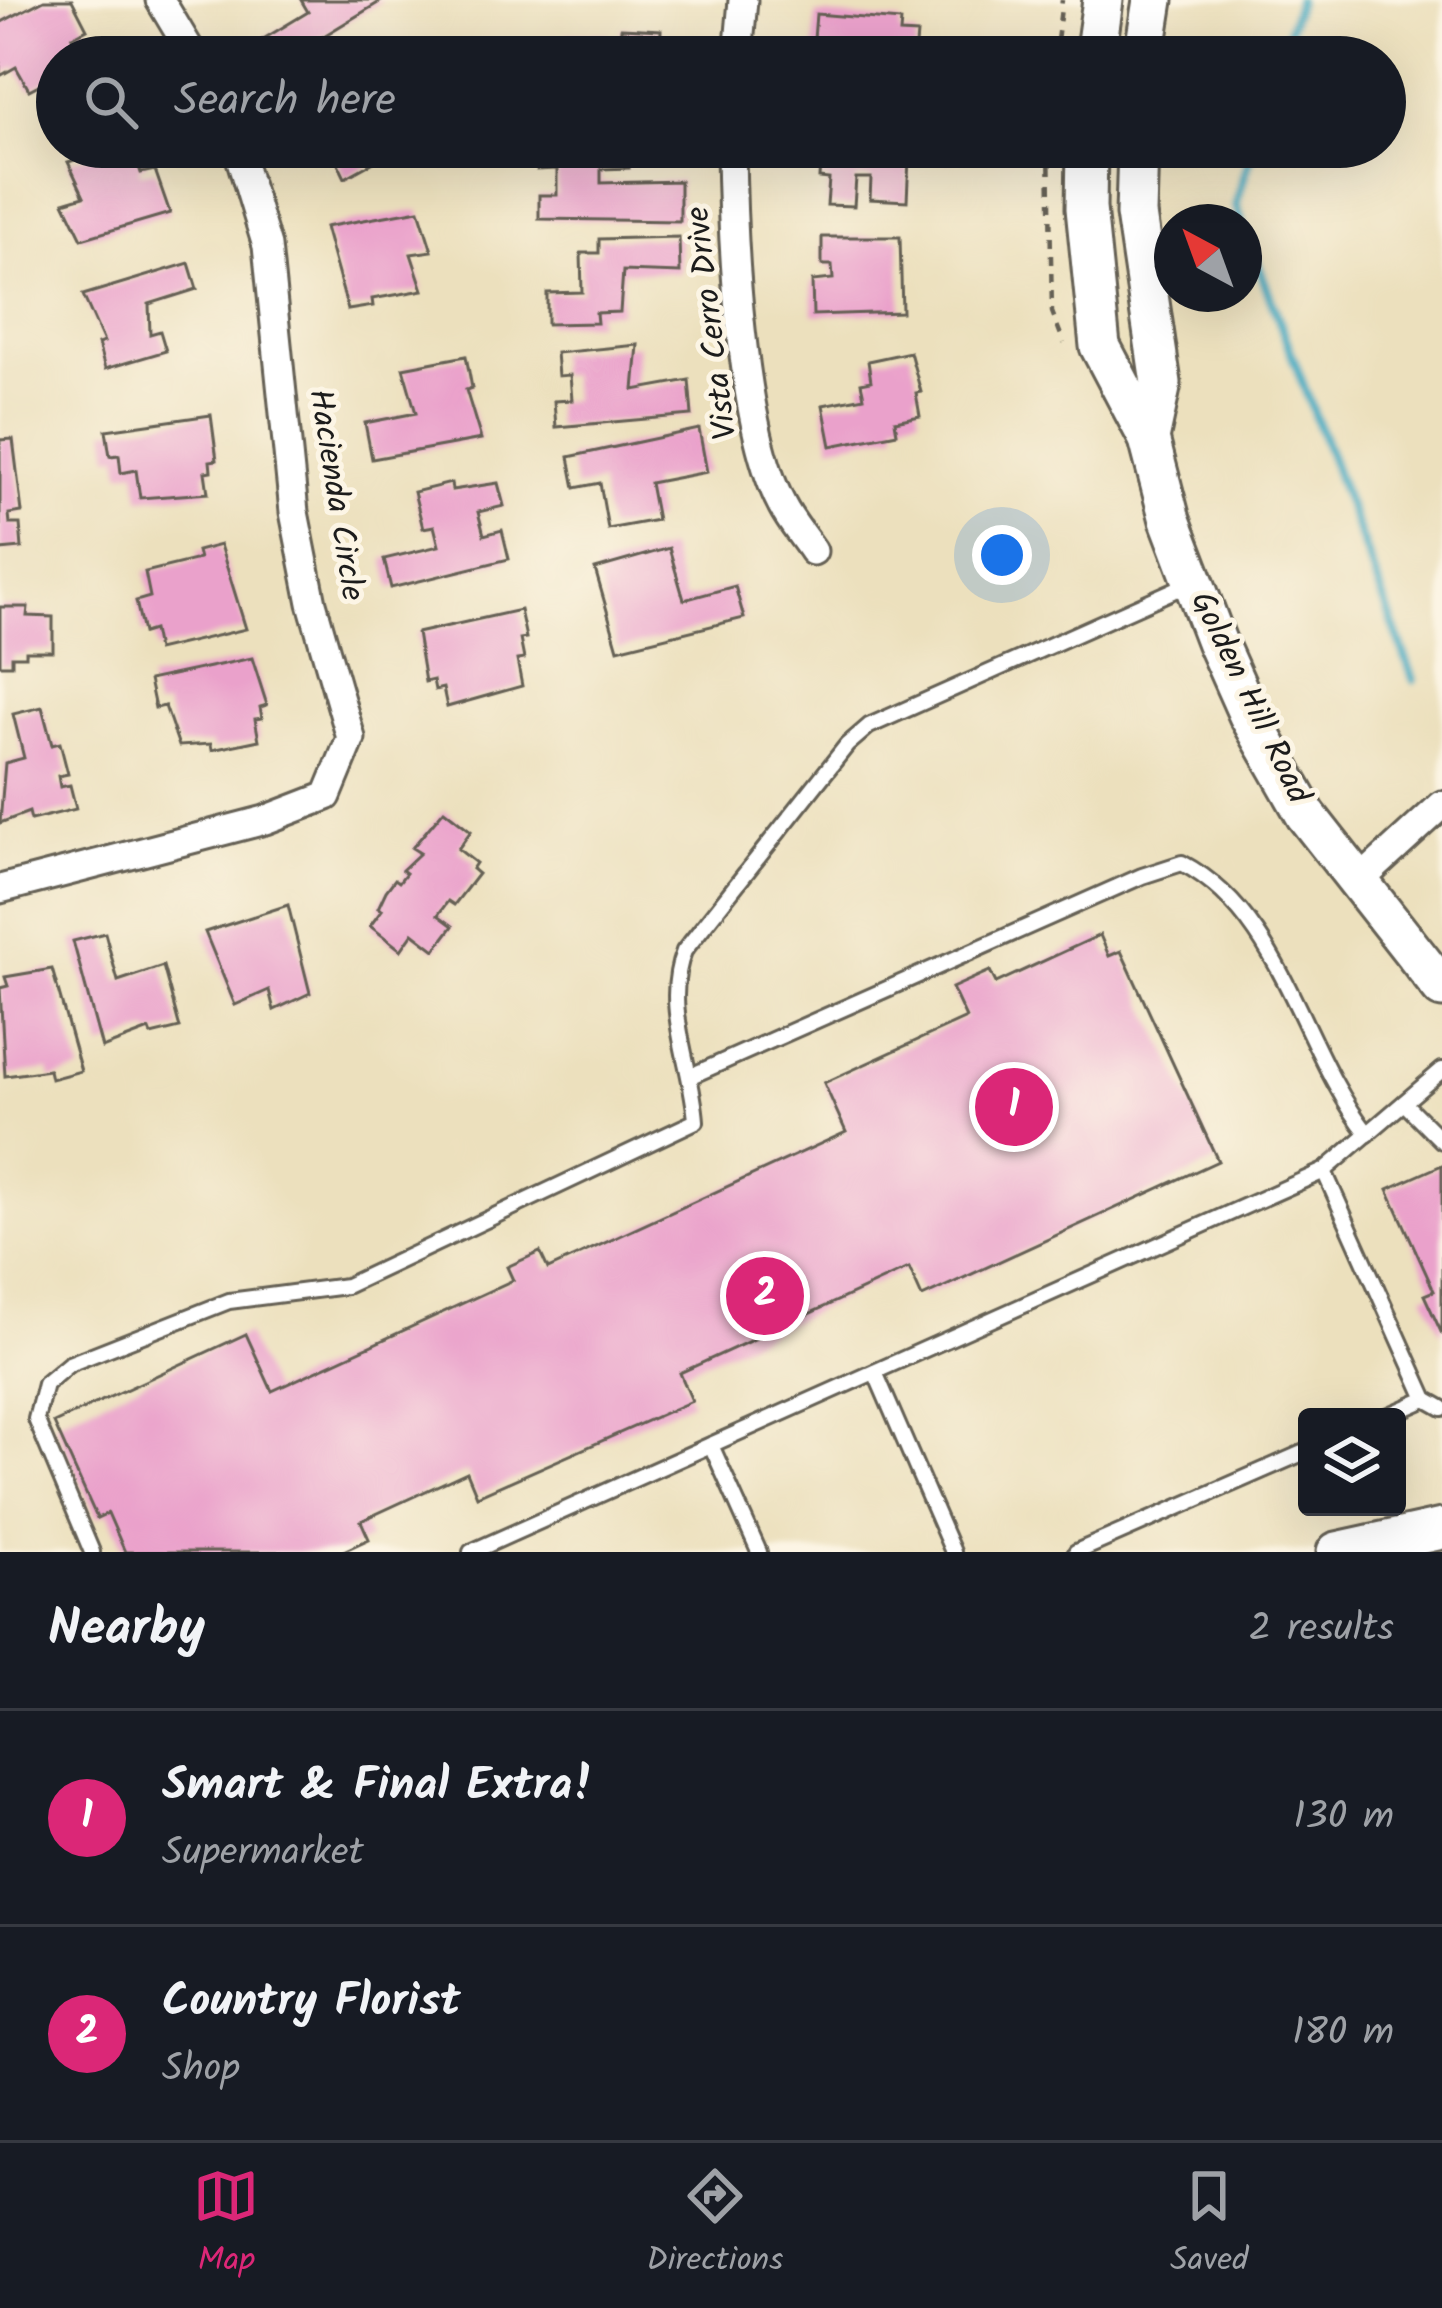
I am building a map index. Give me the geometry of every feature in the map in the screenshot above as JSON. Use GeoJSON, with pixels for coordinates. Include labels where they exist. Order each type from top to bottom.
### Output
{"type":"FeatureCollection","features":[{"type":"Feature","properties":{"kind":"main road"},"geometry":{"type":"LineString","coordinates":[[1098,36],[1103,0]]}},
{"type":"Feature","properties":{"kind":"main road"},"geometry":{"type":"LineString","coordinates":[[1147,36],[1153,0]]}},
{"type":"Feature","properties":{"kind":"main road","name":"Golden Hill Road"},"geometry":{"type":"LineString","coordinates":[[1087,168],[1086,208],[1100,346],[1149,439],[1192,582],[1250,715],[1306,815],[1442,988]]}},
{"type":"Feature","properties":{"kind":"main road","name":"Golden Hill Road"},"geometry":{"type":"LineString","coordinates":[[1137,168],[1136,214],[1161,383],[1149,439]]}},
{"type":"Feature","properties":{"kind":"main road"},"geometry":{"type":"LineString","coordinates":[[1337,1552],[1442,1529]]}},
{"type":"Feature","properties":{"kind":"street"},"geometry":{"type":"LineString","coordinates":[[160,0],[181,36]]}},
{"type":"Feature","properties":{"kind":"street"},"geometry":{"type":"LineString","coordinates":[[740,36],[743,0]]}},
{"type":"Feature","properties":{"kind":"street","name":"Hacienda Circle"},"geometry":{"type":"LineString","coordinates":[[0,889],[265,820],[327,796],[339,776],[351,738],[307,580],[294,512],[267,245],[243,168]]}},
{"type":"Feature","properties":{"kind":"street","name":"Vista Cerro Drive"},"geometry":{"type":"LineString","coordinates":[[732,168],[740,281],[762,446],[781,503],[813,551]]}},
{"type":"Feature","properties":{"kind":"street"},"geometry":{"type":"LineString","coordinates":[[1356,884],[1442,805]]}},
{"type":"Feature","properties":{"kind":"lane"},"geometry":{"type":"LineString","coordinates":[[92,1552],[35,1419],[45,1384],[69,1364],[230,1301],[346,1286],[696,1121],[693,1075],[673,1006],[673,978],[684,951],[847,745],[911,703],[1192,582]]}},
{"type":"Feature","properties":{"kind":"lane"},"geometry":{"type":"LineString","coordinates":[[693,1075],[1142,875],[1182,863],[1205,875],[1268,949],[1339,1098],[1368,1134]]}},
{"type":"Feature","properties":{"kind":"lane"},"geometry":{"type":"LineString","coordinates":[[471,1552],[1324,1171],[1442,1070]]}},
{"type":"Feature","properties":{"kind":"lane"},"geometry":{"type":"LineString","coordinates":[[1404,1102],[1442,1141]]}},
{"type":"Feature","properties":{"kind":"lane"},"geometry":{"type":"LineString","coordinates":[[1324,1171],[1426,1399],[1442,1408]]}},
{"type":"Feature","properties":{"kind":"lane"},"geometry":{"type":"LineString","coordinates":[[875,1372],[953,1552]]}},
{"type":"Feature","properties":{"kind":"lane"},"geometry":{"type":"LineString","coordinates":[[1406,1408],[1426,1399]]}},
{"type":"Feature","properties":{"kind":"lane"},"geometry":{"type":"LineString","coordinates":[[711,1445],[759,1552]]}},
{"type":"Feature","properties":{"kind":"lane"},"geometry":{"type":"LineString","coordinates":[[1076,1552],[1298,1455]]}},
{"type":"Feature","properties":{"kind":"path"},"geometry":{"type":"LineString","coordinates":[[1058,36],[1062,0]]}},
{"type":"Feature","properties":{"kind":"path"},"geometry":{"type":"LineString","coordinates":[[1049,168],[1052,312],[1066,349]]}},
{"type":"Feature","properties":{"kind":"building"},"geometry":{"type":"Polygon","coordinates":[[[44,0],[72,0],[87,29],[74,36],[36,36],[36,86],[29,90],[16,67],[0,76],[0,23],[44,0]]]}},
{"type":"Feature","properties":{"kind":"building"},"geometry":{"type":"Polygon","coordinates":[[[301,0],[383,0],[324,36],[268,36],[308,12],[301,0]]]}},
{"type":"Feature","properties":{"kind":"building"},"geometry":{"type":"Polygon","coordinates":[[[816,14],[901,21],[900,33],[917,34],[917,36],[814,36],[816,14]]]}},
{"type":"Feature","properties":{"kind":"building"},"geometry":{"type":"Polygon","coordinates":[[[621,28],[661,30],[661,36],[620,36],[621,28]]]}},
{"type":"Feature","properties":{"kind":"building"},"geometry":{"type":"Polygon","coordinates":[[[568,33],[609,34],[609,36],[568,33]]]}},
{"type":"Feature","properties":{"kind":"building"},"geometry":{"type":"Polygon","coordinates":[[[71,168],[155,170],[170,213],[82,239],[64,202],[84,196],[71,168]]]}},
{"type":"Feature","properties":{"kind":"building"},"geometry":{"type":"Polygon","coordinates":[[[340,168],[363,168],[345,178],[340,168]]]}},
{"type":"Feature","properties":{"kind":"building"},"geometry":{"type":"Polygon","coordinates":[[[537,168],[629,168],[601,169],[601,183],[680,181],[680,221],[539,219],[539,195],[557,195],[557,169],[537,168]]]}},
{"type":"Feature","properties":{"kind":"building"},"geometry":{"type":"Polygon","coordinates":[[[820,168],[909,168],[907,201],[870,199],[871,178],[856,178],[854,206],[827,205],[829,179],[819,178],[820,168]]]}},
{"type":"Feature","properties":{"kind":"building"},"geometry":{"type":"Polygon","coordinates":[[[419,210],[432,251],[411,254],[423,290],[372,299],[373,306],[348,310],[325,227],[419,210]]]}},
{"type":"Feature","properties":{"kind":"building"},"geometry":{"type":"Polygon","coordinates":[[[679,237],[680,273],[623,271],[620,312],[596,313],[597,323],[547,324],[547,293],[582,292],[581,253],[599,253],[599,239],[679,237]]]}},
{"type":"Feature","properties":{"kind":"building"},"geometry":{"type":"Polygon","coordinates":[[[822,237],[900,237],[902,312],[813,315],[812,281],[833,279],[832,265],[822,265],[822,237]]]}},
{"type":"Feature","properties":{"kind":"building"},"geometry":{"type":"Polygon","coordinates":[[[189,263],[197,289],[149,304],[150,334],[160,331],[166,351],[105,369],[98,344],[104,342],[83,295],[189,263]]]}},
{"type":"Feature","properties":{"kind":"building"},"geometry":{"type":"Polygon","coordinates":[[[638,345],[634,390],[689,380],[692,415],[556,427],[554,401],[572,400],[570,375],[558,376],[556,353],[638,345]]]}},
{"type":"Feature","properties":{"kind":"building"},"geometry":{"type":"Polygon","coordinates":[[[910,352],[921,392],[916,393],[920,416],[895,421],[897,433],[831,446],[823,405],[864,397],[861,383],[871,381],[868,361],[910,352]]]}},
{"type":"Feature","properties":{"kind":"building"},"geometry":{"type":"Polygon","coordinates":[[[466,356],[472,388],[466,390],[481,439],[372,459],[365,423],[416,413],[403,368],[466,356]]]}},
{"type":"Feature","properties":{"kind":"building"},"geometry":{"type":"Polygon","coordinates":[[[211,415],[217,460],[210,461],[211,471],[205,472],[208,493],[140,498],[136,470],[121,473],[119,455],[110,456],[106,430],[211,415]]]}},
{"type":"Feature","properties":{"kind":"building"},"geometry":{"type":"Polygon","coordinates":[[[699,429],[707,472],[650,483],[657,520],[608,529],[600,483],[575,488],[569,457],[699,429]]]}},
{"type":"Feature","properties":{"kind":"building"},"geometry":{"type":"Polygon","coordinates":[[[13,439],[22,512],[9,514],[10,524],[20,524],[22,548],[0,550],[0,440],[13,439]]]}},
{"type":"Feature","properties":{"kind":"building"},"geometry":{"type":"Polygon","coordinates":[[[451,483],[452,490],[498,483],[504,506],[478,512],[484,535],[502,530],[509,559],[391,588],[384,559],[439,546],[434,526],[423,528],[414,492],[451,483]]]}},
{"type":"Feature","properties":{"kind":"building"},"geometry":{"type":"Polygon","coordinates":[[[220,545],[246,629],[157,650],[153,630],[143,633],[136,601],[150,597],[145,572],[199,559],[197,551],[220,545]]]}},
{"type":"Feature","properties":{"kind":"building"},"geometry":{"type":"Polygon","coordinates":[[[669,548],[684,600],[735,586],[744,618],[618,649],[595,569],[669,548]]]}},
{"type":"Feature","properties":{"kind":"building"},"geometry":{"type":"Polygon","coordinates":[[[0,607],[28,607],[27,616],[53,617],[53,651],[26,651],[26,656],[12,656],[12,665],[0,665],[0,607]]]}},
{"type":"Feature","properties":{"kind":"building"},"geometry":{"type":"Polygon","coordinates":[[[520,610],[526,638],[520,639],[524,659],[517,660],[522,686],[447,707],[443,688],[435,690],[433,680],[425,682],[417,633],[520,610]]]}},
{"type":"Feature","properties":{"kind":"building"},"geometry":{"type":"Polygon","coordinates":[[[252,658],[267,705],[260,707],[262,718],[255,719],[259,740],[212,750],[211,744],[179,746],[165,706],[155,708],[149,680],[252,658]]]}},
{"type":"Feature","properties":{"kind":"building"},"geometry":{"type":"Polygon","coordinates":[[[42,707],[52,745],[60,743],[68,774],[58,776],[60,787],[70,785],[76,809],[31,820],[29,812],[0,823],[5,763],[24,758],[13,714],[42,707]]]}},
{"type":"Feature","properties":{"kind":"building"},"geometry":{"type":"Polygon","coordinates":[[[444,810],[471,831],[458,849],[476,863],[472,869],[478,874],[454,905],[448,901],[438,915],[453,926],[435,950],[413,933],[401,950],[370,926],[382,910],[378,908],[386,891],[395,879],[399,882],[406,873],[402,870],[420,853],[412,848],[444,810]]]}},
{"type":"Feature","properties":{"kind":"building"},"geometry":{"type":"Polygon","coordinates":[[[288,905],[310,993],[274,1010],[269,990],[235,1005],[205,932],[288,905]]]}},
{"type":"Feature","properties":{"kind":"building"},"geometry":{"type":"Polygon","coordinates":[[[105,933],[118,981],[163,966],[180,1028],[151,1035],[149,1030],[102,1048],[73,941],[105,933]]]}},
{"type":"Feature","properties":{"kind":"building"},"geometry":{"type":"Polygon","coordinates":[[[1100,935],[1109,956],[1121,951],[1218,1161],[922,1297],[909,1268],[680,1373],[692,1401],[477,1496],[467,1472],[361,1521],[369,1539],[341,1552],[125,1552],[108,1513],[97,1518],[54,1423],[246,1334],[272,1391],[513,1280],[507,1267],[540,1252],[548,1269],[846,1132],[824,1083],[966,1018],[952,988],[990,971],[996,983],[1100,935]]]}},
{"type":"Feature","properties":{"kind":"building"},"geometry":{"type":"Polygon","coordinates":[[[52,969],[81,1071],[51,1079],[49,1070],[5,1076],[0,988],[8,986],[5,977],[52,969]]]}},
{"type":"Feature","properties":{"kind":"building"},"geometry":{"type":"Polygon","coordinates":[[[1442,1165],[1442,1334],[1424,1295],[1434,1291],[1388,1189],[1442,1165]]]}},
{"type":"Feature","properties":{"kind":"waterway"},"geometry":{"type":"LineString","coordinates":[[1287,36],[1298,0]]}},
{"type":"Feature","properties":{"kind":"waterway"},"geometry":{"type":"LineString","coordinates":[[1236,204],[1247,168]]}},
{"type":"Feature","properties":{"kind":"waterway"},"geometry":{"type":"LineString","coordinates":[[1262,275],[1414,680]]}},
{"type":"Feature","properties":{"kind":"place","name":"Smart & Final Extra!"},"geometry":{"type":"Point","coordinates":[1014,1107]}},
{"type":"Feature","properties":{"kind":"place","name":"Country Florist"},"geometry":{"type":"Point","coordinates":[765,1296]}}]}
